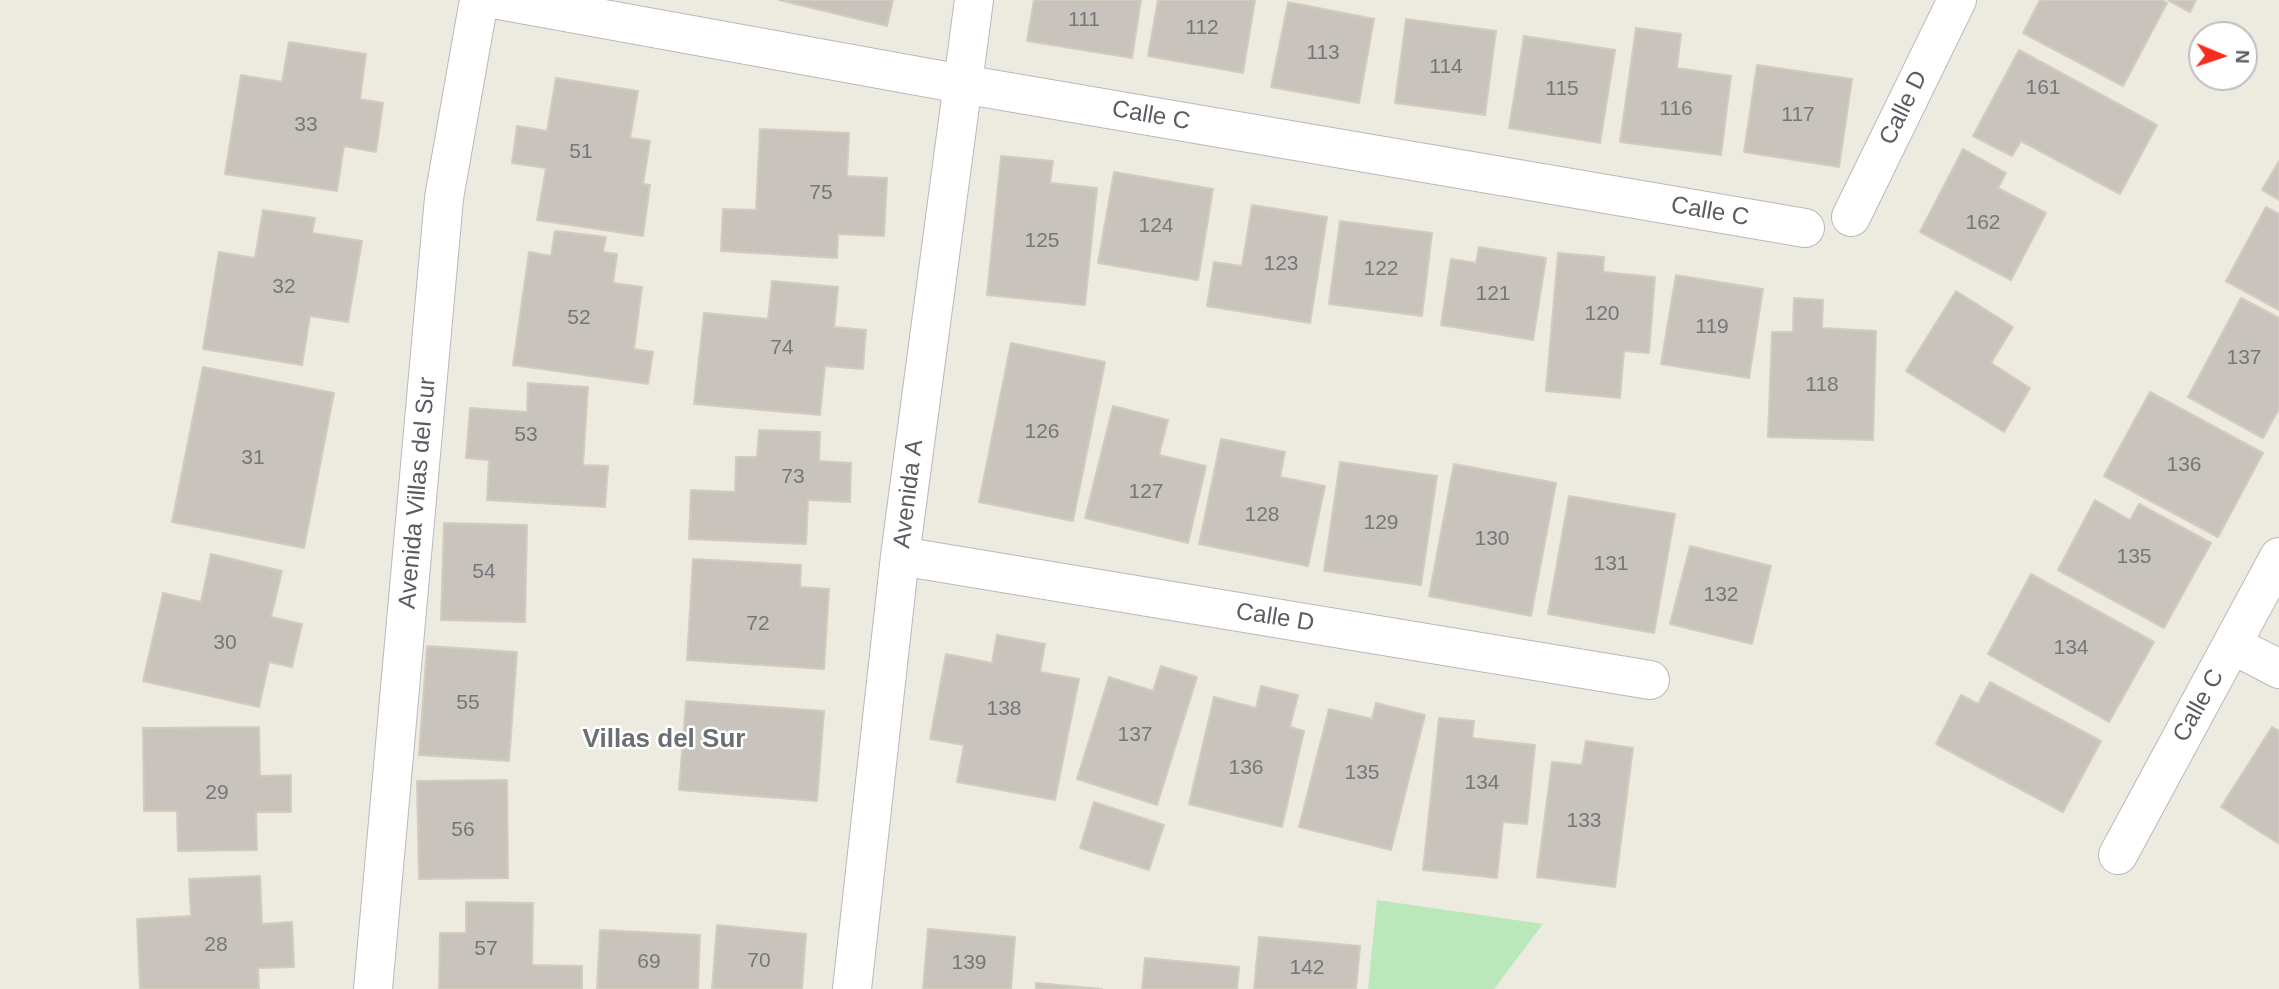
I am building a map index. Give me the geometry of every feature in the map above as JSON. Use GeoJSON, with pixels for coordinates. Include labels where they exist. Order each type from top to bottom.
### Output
{"type":"FeatureCollection","features":[{"type":"Feature","properties":{"kind":"street","name":"Avenida Villas del Sur"},"geometry":{"type":"LineString","coordinates":[[373,989],[444,198],[479,0]]}},
{"type":"Feature","properties":{"kind":"street","name":"Calle C"},"geometry":{"type":"LineString","coordinates":[[499,0],[962,84],[1805,228]]}},
{"type":"Feature","properties":{"kind":"street","name":"Avenida A"},"geometry":{"type":"LineString","coordinates":[[852,989],[900,556],[974,0]]}},
{"type":"Feature","properties":{"kind":"street","name":"Calle D"},"geometry":{"type":"LineString","coordinates":[[1851,216],[1957,0]]}},
{"type":"Feature","properties":{"kind":"street","name":"Calle D"},"geometry":{"type":"LineString","coordinates":[[900,556],[1650,680]]}},
{"type":"Feature","properties":{"kind":"street","name":"Calle C"},"geometry":{"type":"LineString","coordinates":[[2118,855],[2279,557]]}},
{"type":"Feature","properties":{"kind":"street"},"geometry":{"type":"LineString","coordinates":[[2233,645],[2279,669]]}},
{"type":"Feature","properties":{"kind":"green space"},"geometry":{"type":"Polygon","coordinates":[[[1377,900],[1543,924],[1494,989],[1368,989],[1377,900]]]}},
{"type":"Feature","properties":{"kind":"building"},"geometry":{"type":"Polygon","coordinates":[[[779,0],[893,0],[887,26],[779,0]]]}},
{"type":"Feature","properties":{"kind":"building"},"geometry":{"type":"Polygon","coordinates":[[[1034,0],[1141,0],[1132,58],[1027,41],[1034,0]]]}},
{"type":"Feature","properties":{"kind":"building"},"geometry":{"type":"Polygon","coordinates":[[[1158,0],[1255,0],[1243,73],[1148,56],[1158,0]]]}},
{"type":"Feature","properties":{"kind":"building"},"geometry":{"type":"Polygon","coordinates":[[[2040,0],[2162,0],[2167,3],[2123,86],[2023,33],[2040,0]]]}},
{"type":"Feature","properties":{"kind":"building"},"geometry":{"type":"Polygon","coordinates":[[[2168,0],[2196,0],[2190,12],[2168,0]]]}},
{"type":"Feature","properties":{"kind":"building"},"geometry":{"type":"Polygon","coordinates":[[[1288,2],[1374,19],[1359,103],[1271,87],[1288,2]]]}},
{"type":"Feature","properties":{"kind":"building"},"geometry":{"type":"Polygon","coordinates":[[[1406,19],[1496,31],[1485,115],[1395,103],[1406,19]]]}},
{"type":"Feature","properties":{"kind":"building"},"geometry":{"type":"Polygon","coordinates":[[[1636,28],[1681,34],[1677,68],[1731,76],[1721,155],[1620,142],[1636,28]]]}},
{"type":"Feature","properties":{"kind":"building"},"geometry":{"type":"Polygon","coordinates":[[[1524,36],[1615,50],[1600,143],[1509,128],[1524,36]]]}},
{"type":"Feature","properties":{"kind":"building"},"geometry":{"type":"Polygon","coordinates":[[[289,42],[366,54],[360,99],[383,103],[376,152],[344,146],[337,191],[225,174],[241,75],[282,82],[289,42]]]}},
{"type":"Feature","properties":{"kind":"building"},"geometry":{"type":"Polygon","coordinates":[[[2019,50],[2157,125],[2120,194],[2021,141],[2012,156],[1973,136],[2019,50]]]}},
{"type":"Feature","properties":{"kind":"building"},"geometry":{"type":"Polygon","coordinates":[[[1757,65],[1852,79],[1839,167],[1744,152],[1757,65]]]}},
{"type":"Feature","properties":{"kind":"building"},"geometry":{"type":"Polygon","coordinates":[[[556,78],[638,91],[630,138],[650,141],[643,184],[650,185],[643,236],[537,220],[546,168],[512,163],[517,126],[547,131],[556,78]]]}},
{"type":"Feature","properties":{"kind":"building"},"geometry":{"type":"Polygon","coordinates":[[[760,129],[849,133],[847,176],[887,178],[884,236],[838,234],[837,258],[721,251],[723,209],[756,210],[760,129]]]}},
{"type":"Feature","properties":{"kind":"building"},"geometry":{"type":"Polygon","coordinates":[[[1963,149],[2006,173],[1998,188],[2046,213],[2011,280],[1920,232],[1963,149]]]}},
{"type":"Feature","properties":{"kind":"building"},"geometry":{"type":"Polygon","coordinates":[[[1001,156],[1053,161],[1050,183],[1097,188],[1085,305],[987,295],[1001,156]]]}},
{"type":"Feature","properties":{"kind":"building"},"geometry":{"type":"Polygon","coordinates":[[[2279,161],[2279,200],[2262,190],[2279,161]]]}},
{"type":"Feature","properties":{"kind":"building"},"geometry":{"type":"Polygon","coordinates":[[[1114,172],[1213,189],[1198,280],[1098,263],[1114,172]]]}},
{"type":"Feature","properties":{"kind":"building"},"geometry":{"type":"Polygon","coordinates":[[[1252,205],[1327,217],[1310,323],[1207,306],[1214,262],[1242,266],[1252,205]]]}},
{"type":"Feature","properties":{"kind":"building"},"geometry":{"type":"Polygon","coordinates":[[[2266,207],[2279,214],[2279,310],[2226,281],[2266,207]]]}},
{"type":"Feature","properties":{"kind":"building"},"geometry":{"type":"Polygon","coordinates":[[[263,210],[315,218],[312,233],[362,241],[348,322],[310,316],[302,365],[203,349],[219,252],[255,258],[263,210]]]}},
{"type":"Feature","properties":{"kind":"building"},"geometry":{"type":"Polygon","coordinates":[[[1340,221],[1432,233],[1422,316],[1329,304],[1340,221]]]}},
{"type":"Feature","properties":{"kind":"building"},"geometry":{"type":"Polygon","coordinates":[[[555,231],[606,237],[603,252],[617,254],[613,283],[642,287],[634,349],[653,352],[648,384],[513,365],[529,252],[551,256],[555,231]]]}},
{"type":"Feature","properties":{"kind":"building"},"geometry":{"type":"Polygon","coordinates":[[[1479,247],[1546,258],[1533,340],[1441,325],[1451,259],[1476,263],[1479,247]]]}},
{"type":"Feature","properties":{"kind":"building"},"geometry":{"type":"Polygon","coordinates":[[[1558,253],[1604,257],[1603,272],[1655,277],[1649,353],[1624,351],[1620,398],[1546,391],[1558,253]]]}},
{"type":"Feature","properties":{"kind":"building"},"geometry":{"type":"Polygon","coordinates":[[[1676,275],[1763,289],[1749,378],[1661,364],[1676,275]]]}},
{"type":"Feature","properties":{"kind":"building"},"geometry":{"type":"Polygon","coordinates":[[[772,281],[838,287],[834,327],[866,330],[863,369],[825,366],[820,415],[694,404],[704,313],[768,319],[772,281]]]}},
{"type":"Feature","properties":{"kind":"building"},"geometry":{"type":"Polygon","coordinates":[[[1956,291],[2013,327],[1991,363],[2030,388],[2004,432],[1906,371],[1956,291]]]}},
{"type":"Feature","properties":{"kind":"building"},"geometry":{"type":"Polygon","coordinates":[[[1794,298],[1823,300],[1822,328],[1876,331],[1873,440],[1768,437],[1772,332],[1793,332],[1794,298]]]}},
{"type":"Feature","properties":{"kind":"building"},"geometry":{"type":"Polygon","coordinates":[[[2241,298],[2279,318],[2279,409],[2263,438],[2188,397],[2241,298]]]}},
{"type":"Feature","properties":{"kind":"building"},"geometry":{"type":"Polygon","coordinates":[[[1011,343],[1105,362],[1073,521],[979,502],[1011,343]]]}},
{"type":"Feature","properties":{"kind":"building"},"geometry":{"type":"Polygon","coordinates":[[[203,367],[334,393],[304,548],[172,522],[203,367]]]}},
{"type":"Feature","properties":{"kind":"building"},"geometry":{"type":"Polygon","coordinates":[[[528,383],[588,387],[583,465],[608,466],[605,507],[487,500],[489,460],[466,458],[470,408],[527,412],[528,383]]]}},
{"type":"Feature","properties":{"kind":"building"},"geometry":{"type":"Polygon","coordinates":[[[2150,392],[2263,453],[2218,537],[2104,476],[2150,392]]]}},
{"type":"Feature","properties":{"kind":"building"},"geometry":{"type":"Polygon","coordinates":[[[1113,406],[1168,420],[1159,455],[1206,466],[1188,543],[1085,518],[1113,406]]]}},
{"type":"Feature","properties":{"kind":"building"},"geometry":{"type":"Polygon","coordinates":[[[759,430],[820,432],[819,461],[851,463],[850,502],[808,500],[806,544],[689,539],[691,490],[735,492],[736,457],[757,457],[759,430]]]}},
{"type":"Feature","properties":{"kind":"building"},"geometry":{"type":"Polygon","coordinates":[[[1221,439],[1285,452],[1280,477],[1325,486],[1308,566],[1199,544],[1221,439]]]}},
{"type":"Feature","properties":{"kind":"building"},"geometry":{"type":"Polygon","coordinates":[[[1340,462],[1437,476],[1421,585],[1324,571],[1340,462]]]}},
{"type":"Feature","properties":{"kind":"building"},"geometry":{"type":"Polygon","coordinates":[[[1454,464],[1556,483],[1531,616],[1429,596],[1454,464]]]}},
{"type":"Feature","properties":{"kind":"building"},"geometry":{"type":"Polygon","coordinates":[[[1569,496],[1675,514],[1654,633],[1548,614],[1569,496]]]}},
{"type":"Feature","properties":{"kind":"building"},"geometry":{"type":"Polygon","coordinates":[[[2095,500],[2130,520],[2139,504],[2211,543],[2164,628],[2058,570],[2095,500]]]}},
{"type":"Feature","properties":{"kind":"building"},"geometry":{"type":"Polygon","coordinates":[[[444,523],[527,525],[525,622],[441,620],[444,523]]]}},
{"type":"Feature","properties":{"kind":"building"},"geometry":{"type":"Polygon","coordinates":[[[1690,546],[1771,566],[1752,644],[1670,624],[1690,546]]]}},
{"type":"Feature","properties":{"kind":"building"},"geometry":{"type":"Polygon","coordinates":[[[211,554],[282,571],[271,617],[302,624],[292,667],[269,662],[259,707],[143,681],[163,593],[201,602],[211,554]]]}},
{"type":"Feature","properties":{"kind":"building"},"geometry":{"type":"Polygon","coordinates":[[[693,559],[801,565],[800,587],[829,589],[824,669],[687,660],[693,559]]]}},
{"type":"Feature","properties":{"kind":"building"},"geometry":{"type":"Polygon","coordinates":[[[2031,574],[2154,642],[2109,722],[1988,654],[2031,574]]]}},
{"type":"Feature","properties":{"kind":"building"},"geometry":{"type":"Polygon","coordinates":[[[997,635],[1045,644],[1040,672],[1079,679],[1055,800],[957,782],[964,745],[930,739],[946,654],[992,663],[997,635]]]}},
{"type":"Feature","properties":{"kind":"building"},"geometry":{"type":"Polygon","coordinates":[[[427,646],[517,652],[509,761],[419,755],[427,646]]]}},
{"type":"Feature","properties":{"kind":"building"},"geometry":{"type":"Polygon","coordinates":[[[1161,666],[1197,677],[1157,805],[1077,779],[1109,677],[1153,691],[1161,666]]]}},
{"type":"Feature","properties":{"kind":"building"},"geometry":{"type":"Polygon","coordinates":[[[1990,682],[2101,741],[2063,812],[1936,744],[1961,695],[1978,704],[1990,682]]]}},
{"type":"Feature","properties":{"kind":"building"},"geometry":{"type":"Polygon","coordinates":[[[1261,686],[1298,695],[1290,727],[1304,731],[1282,827],[1189,804],[1214,697],[1256,708],[1261,686]]]}},
{"type":"Feature","properties":{"kind":"building"},"geometry":{"type":"Polygon","coordinates":[[[686,701],[824,711],[817,801],[679,790],[686,701]]]}},
{"type":"Feature","properties":{"kind":"building"},"geometry":{"type":"Polygon","coordinates":[[[1376,703],[1425,715],[1391,850],[1299,827],[1329,709],[1372,719],[1376,703]]]}},
{"type":"Feature","properties":{"kind":"building"},"geometry":{"type":"Polygon","coordinates":[[[1439,718],[1474,721],[1472,738],[1535,745],[1527,824],[1503,822],[1497,878],[1423,870],[1439,718]]]}},
{"type":"Feature","properties":{"kind":"building"},"geometry":{"type":"Polygon","coordinates":[[[259,727],[260,776],[291,775],[291,812],[256,812],[257,850],[178,851],[177,811],[144,811],[143,728],[259,727]]]}},
{"type":"Feature","properties":{"kind":"building"},"geometry":{"type":"Polygon","coordinates":[[[2272,727],[2279,731],[2279,844],[2221,807],[2272,727]]]}},
{"type":"Feature","properties":{"kind":"building"},"geometry":{"type":"Polygon","coordinates":[[[1586,741],[1633,748],[1615,887],[1537,877],[1552,762],[1582,765],[1586,741]]]}},
{"type":"Feature","properties":{"kind":"building"},"geometry":{"type":"Polygon","coordinates":[[[507,780],[508,878],[419,879],[417,781],[507,780]]]}},
{"type":"Feature","properties":{"kind":"building"},"geometry":{"type":"Polygon","coordinates":[[[1094,802],[1164,825],[1149,870],[1080,848],[1094,802]]]}},
{"type":"Feature","properties":{"kind":"building"},"geometry":{"type":"Polygon","coordinates":[[[260,876],[262,924],[292,922],[294,967],[258,968],[259,989],[140,989],[137,919],[191,916],[189,879],[260,876]]]}},
{"type":"Feature","properties":{"kind":"building"},"geometry":{"type":"Polygon","coordinates":[[[466,902],[533,903],[532,965],[582,966],[582,989],[439,989],[440,933],[466,933],[466,902]]]}},
{"type":"Feature","properties":{"kind":"building"},"geometry":{"type":"Polygon","coordinates":[[[717,925],[806,934],[802,989],[712,989],[717,925]]]}},
{"type":"Feature","properties":{"kind":"building"},"geometry":{"type":"Polygon","coordinates":[[[928,929],[1015,937],[1011,989],[923,989],[928,929]]]}},
{"type":"Feature","properties":{"kind":"building"},"geometry":{"type":"Polygon","coordinates":[[[600,930],[700,935],[698,989],[597,989],[600,930]]]}},
{"type":"Feature","properties":{"kind":"building"},"geometry":{"type":"Polygon","coordinates":[[[1259,937],[1360,946],[1356,989],[1254,989],[1259,937]]]}},
{"type":"Feature","properties":{"kind":"building"},"geometry":{"type":"Polygon","coordinates":[[[1145,958],[1239,967],[1237,989],[1142,989],[1145,958]]]}},
{"type":"Feature","properties":{"kind":"building"},"geometry":{"type":"Polygon","coordinates":[[[1036,983],[1102,989],[1036,989],[1036,983]]]}},
{"type":"Feature","properties":{"kind":"district","name":"Villas del Sur"},"geometry":{"type":"Point","coordinates":[664,740]}}]}
